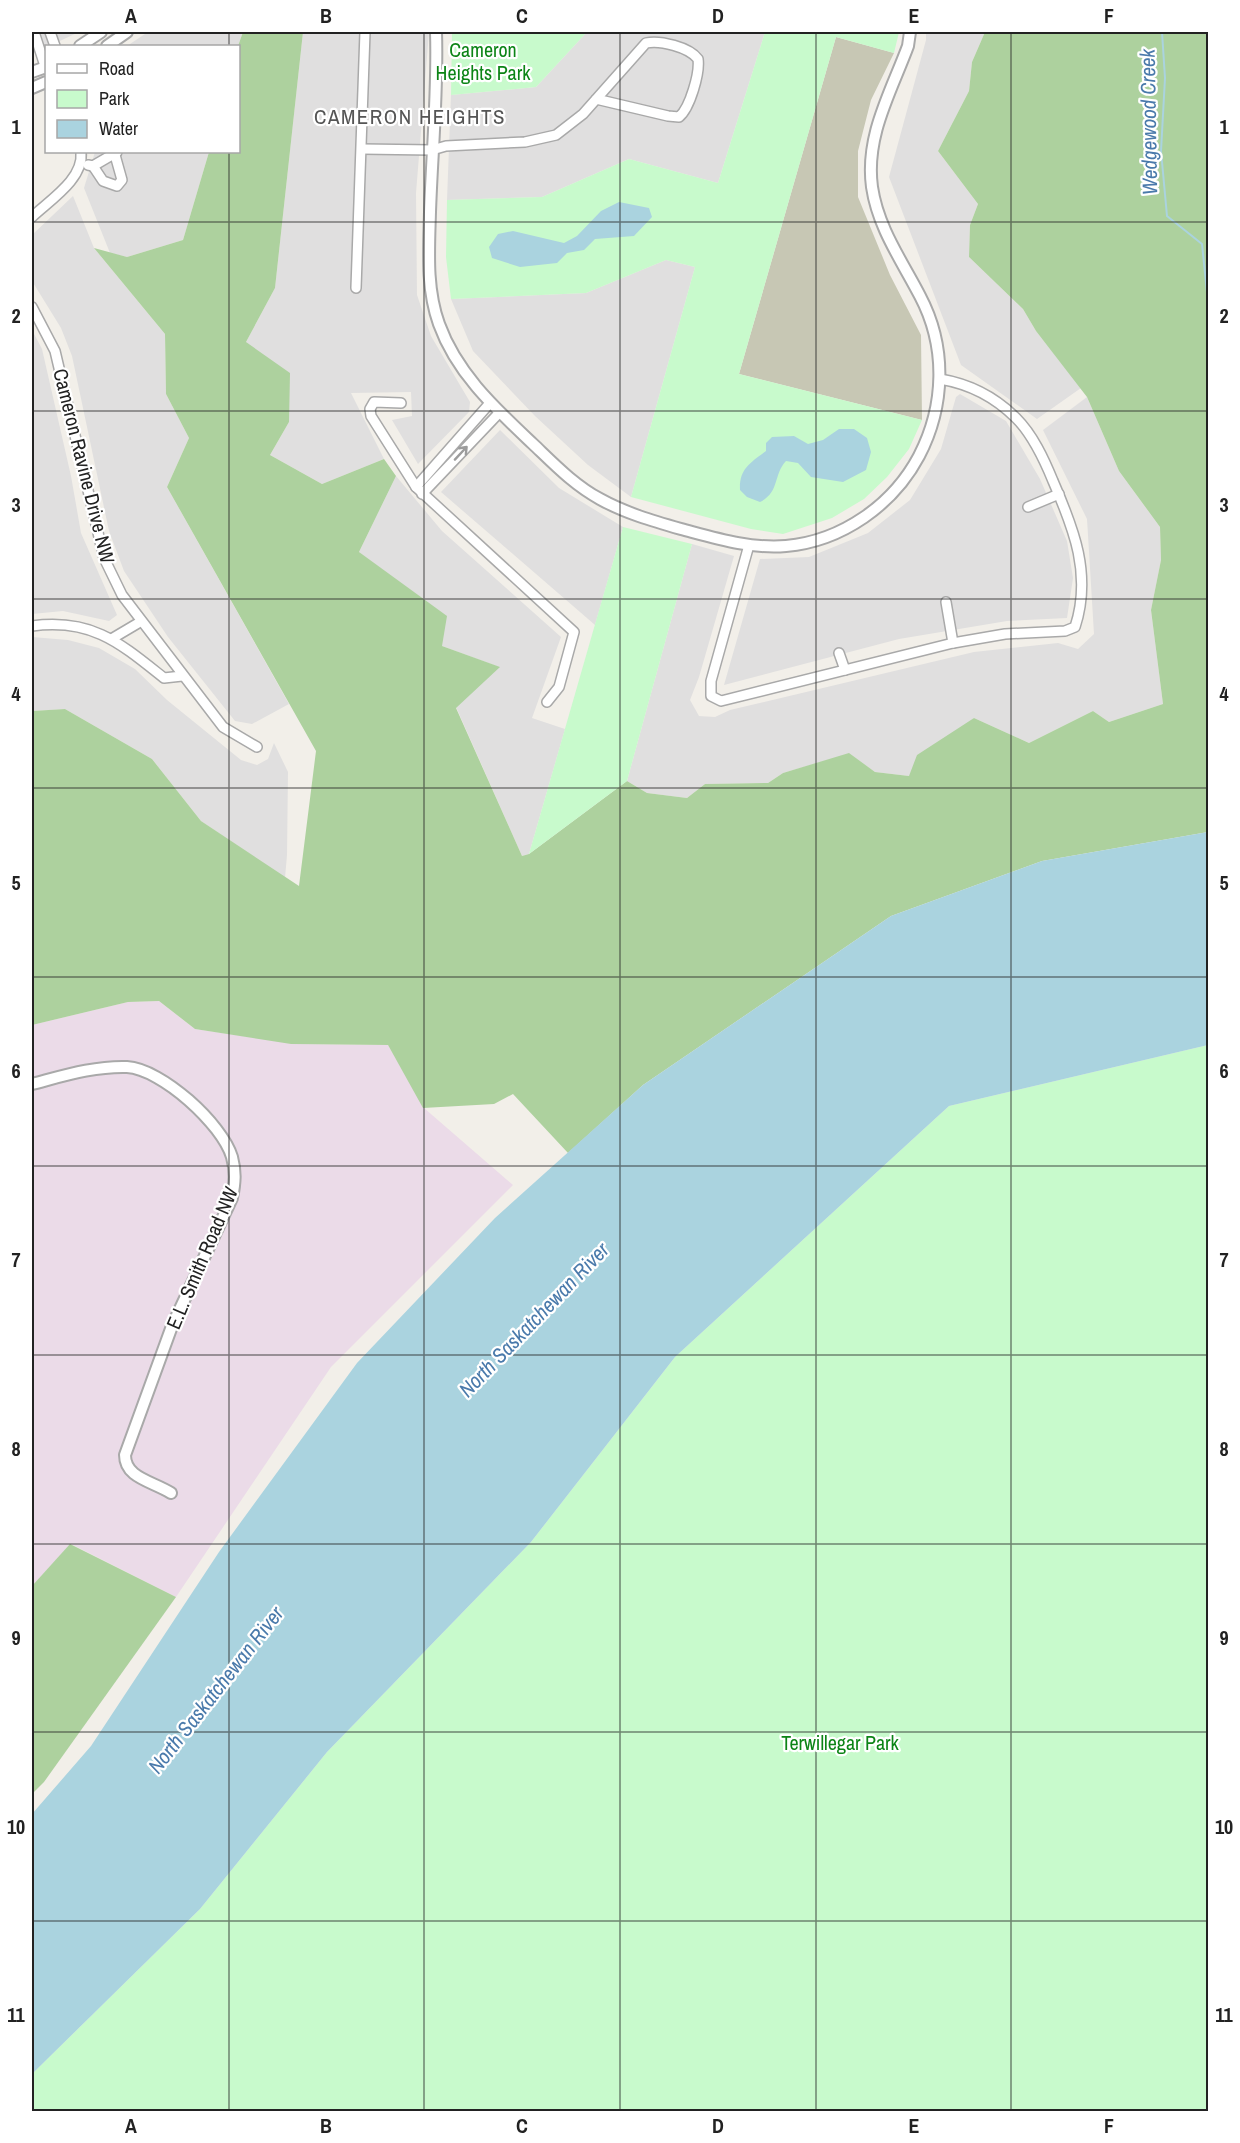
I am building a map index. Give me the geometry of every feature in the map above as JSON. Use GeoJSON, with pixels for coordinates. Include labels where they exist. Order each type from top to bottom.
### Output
{"type":"FeatureCollection","features":[{"type":"Feature","properties":{"kind":"street"},"geometry":{"type":"LineString","coordinates":[[34,32],[45,65]]}},
{"type":"Feature","properties":{"kind":"street"},"geometry":{"type":"LineString","coordinates":[[82,45],[101,32]]}},
{"type":"Feature","properties":{"kind":"street"},"geometry":{"type":"LineString","coordinates":[[108,45],[127,32]]}},
{"type":"Feature","properties":{"kind":"street"},"geometry":{"type":"LineString","coordinates":[[356,288],[365,32]]}},
{"type":"Feature","properties":{"kind":"street"},"geometry":{"type":"LineString","coordinates":[[436,32],[428,260],[432,301],[439,324],[452,352],[490,403],[567,477],[599,499],[635,516],[749,545],[786,546],[829,536],[851,526],[889,498],[905,479],[928,438],[935,418],[940,379],[936,340],[929,315],[890,243],[872,186],[874,134],[908,46],[910,32]]}},
{"type":"Feature","properties":{"kind":"street"},"geometry":{"type":"LineString","coordinates":[[362,149],[432,150],[446,146],[525,142],[547,138],[573,123],[646,43],[657,42],[691,52],[698,59],[697,72],[686,108],[679,117],[596,99]]}},
{"type":"Feature","properties":{"kind":"street"},"geometry":{"type":"LineString","coordinates":[[32,217],[73,178],[82,164],[81,153]]}},
{"type":"Feature","properties":{"kind":"street"},"geometry":{"type":"LineString","coordinates":[[82,164],[93,166],[116,153],[122,180],[117,186],[103,181],[93,166]]}},
{"type":"Feature","properties":{"kind":"street","name":"Cameron Ravine Drive NW"},"geometry":{"type":"LineString","coordinates":[[32,308],[55,351],[104,558],[122,596],[223,727],[257,747]]}},
{"type":"Feature","properties":{"kind":"street"},"geometry":{"type":"LineString","coordinates":[[749,545],[711,681],[711,696],[721,701],[953,643],[1005,634],[1065,631],[1075,627],[1082,567],[1076,534],[1039,451],[1017,418],[986,394],[971,386],[940,379]]}},
{"type":"Feature","properties":{"kind":"street"},"geometry":{"type":"LineString","coordinates":[[401,403],[374,402],[370,409],[371,416],[419,491],[571,627],[574,639],[559,687],[547,702]]}},
{"type":"Feature","properties":{"kind":"street"},"geometry":{"type":"LineString","coordinates":[[419,491],[490,403]]}},
{"type":"Feature","properties":{"kind":"street"},"geometry":{"type":"LineString","coordinates":[[419,491],[500,412]]}},
{"type":"Feature","properties":{"kind":"street"},"geometry":{"type":"LineString","coordinates":[[1028,507],[1059,494]]}},
{"type":"Feature","properties":{"kind":"street"},"geometry":{"type":"LineString","coordinates":[[946,602],[953,643]]}},
{"type":"Feature","properties":{"kind":"street"},"geometry":{"type":"LineString","coordinates":[[113,638],[140,622]]}},
{"type":"Feature","properties":{"kind":"street"},"geometry":{"type":"LineString","coordinates":[[32,626],[72,626],[113,638],[164,678],[182,676]]}},
{"type":"Feature","properties":{"kind":"street"},"geometry":{"type":"LineString","coordinates":[[839,653],[845,670]]}},
{"type":"Feature","properties":{"kind":"street","name":"E.L. Smith Road NW"},"geometry":{"type":"LineString","coordinates":[[32,1084],[94,1068],[129,1067],[153,1074],[190,1100],[231,1155],[236,1180],[232,1198],[172,1326],[124,1455],[125,1466],[130,1473],[153,1482],[171,1493]]}},
{"type":"Feature","properties":{"kind":"shaded area"},"geometry":{"type":"Polygon","coordinates":[[[32,32],[79,32],[51,45],[45,45],[45,48],[32,54],[32,32]]]}},
{"type":"Feature","properties":{"kind":"shaded area"},"geometry":{"type":"Polygon","coordinates":[[[148,32],[243,32],[238,45],[128,45],[148,32]]]}},
{"type":"Feature","properties":{"kind":"shaded area"},"geometry":{"type":"Polygon","coordinates":[[[303,32],[429,32],[416,193],[417,295],[431,336],[470,402],[469,412],[418,464],[392,420],[412,416],[411,392],[351,393],[384,459],[322,484],[270,455],[289,422],[246,342],[275,288],[303,32]]]}},
{"type":"Feature","properties":{"kind":"shaded area"},"geometry":{"type":"Polygon","coordinates":[[[587,32],[765,32],[718,183],[629,159],[542,197],[447,200],[451,95],[536,87],[587,32]]]}},
{"type":"Feature","properties":{"kind":"shaded area"},"geometry":{"type":"Polygon","coordinates":[[[926,32],[985,32],[972,62],[969,91],[938,151],[978,204],[970,225],[969,257],[1023,309],[1036,331],[1081,388],[1037,419],[961,365],[889,177],[926,40],[926,32]]]}},
{"type":"Feature","properties":{"kind":"shaded area"},"geometry":{"type":"Polygon","coordinates":[[[836,37],[894,53],[871,100],[858,151],[858,197],[890,275],[921,335],[922,420],[739,374],[836,37]]]}},
{"type":"Feature","properties":{"kind":"shaded area"},"geometry":{"type":"Polygon","coordinates":[[[95,153],[209,153],[183,240],[127,257],[110,253],[84,188],[95,153]]]}},
{"type":"Feature","properties":{"kind":"shaded area"},"geometry":{"type":"Polygon","coordinates":[[[73,196],[94,248],[165,334],[166,394],[189,438],[167,487],[289,704],[252,724],[235,721],[168,637],[124,571],[109,531],[72,356],[61,328],[32,281],[32,235],[73,196]]]}},
{"type":"Feature","properties":{"kind":"shaded area"},"geometry":{"type":"Polygon","coordinates":[[[666,260],[695,267],[631,497],[588,465],[535,416],[473,351],[451,299],[586,293],[666,260]]]}},
{"type":"Feature","properties":{"kind":"shaded area"},"geometry":{"type":"Polygon","coordinates":[[[32,330],[42,349],[71,476],[81,533],[117,615],[109,621],[63,611],[32,614],[32,330]]]}},
{"type":"Feature","properties":{"kind":"shaded area"},"geometry":{"type":"Polygon","coordinates":[[[960,394],[1006,421],[1040,479],[1067,541],[1073,578],[1067,618],[1007,621],[899,639],[724,685],[760,559],[809,557],[868,533],[910,500],[941,449],[956,397],[960,394]]]}},
{"type":"Feature","properties":{"kind":"shaded area"},"geometry":{"type":"Polygon","coordinates":[[[1087,397],[1119,471],[1160,527],[1161,560],[1151,610],[1163,704],[1109,722],[1093,711],[1029,743],[974,718],[909,776],[875,772],[849,754],[783,773],[768,783],[705,784],[687,798],[647,793],[627,781],[692,544],[734,556],[699,677],[690,700],[699,716],[715,717],[730,710],[974,652],[1058,643],[1078,649],[1094,634],[1087,519],[1043,430],[1087,397]]]}},
{"type":"Feature","properties":{"kind":"shaded area"},"geometry":{"type":"Polygon","coordinates":[[[500,430],[559,488],[623,527],[595,625],[441,492],[500,430]]]}},
{"type":"Feature","properties":{"kind":"shaded area"},"geometry":{"type":"Polygon","coordinates":[[[396,476],[442,531],[561,637],[532,718],[565,729],[529,854],[522,856],[456,707],[499,667],[442,646],[359,552],[396,476]]]}},
{"type":"Feature","properties":{"kind":"shaded area"},"geometry":{"type":"Polygon","coordinates":[[[32,637],[68,640],[99,648],[135,669],[167,700],[241,760],[257,765],[268,759],[274,743],[288,772],[285,878],[201,821],[152,759],[65,709],[32,711],[32,637]]]}},
{"type":"Feature","properties":{"kind":"shaded area"},"geometry":{"type":"Polygon","coordinates":[[[159,1001],[195,1029],[298,1044],[388,1045],[424,1108],[513,1185],[331,1367],[176,1597],[71,1544],[32,1586],[32,1025],[128,1002],[159,1001]]]}},
{"type":"Feature","properties":{"kind":"green space"},"geometry":{"type":"Polygon","coordinates":[[[243,32],[303,32],[275,288],[246,342],[290,373],[289,422],[270,455],[322,484],[384,459],[396,476],[359,552],[447,616],[442,646],[500,667],[456,708],[522,856],[529,854],[627,781],[647,793],[687,798],[705,784],[768,783],[783,773],[849,753],[875,772],[909,776],[917,755],[974,718],[1029,743],[1093,711],[1109,722],[1163,704],[1151,610],[1161,560],[1160,527],[1119,471],[1087,397],[1036,331],[1023,309],[969,257],[970,225],[978,204],[938,151],[969,91],[972,62],[985,32],[1208,32],[1208,832],[1042,861],[891,916],[643,1085],[568,1153],[513,1094],[494,1104],[423,1108],[388,1045],[291,1044],[195,1029],[159,1001],[128,1002],[32,1025],[32,711],[65,709],[152,759],[201,821],[299,886],[316,751],[167,487],[189,438],[166,394],[165,334],[94,248],[127,257],[183,240],[209,153],[240,153],[238,45],[243,32]]]}},
{"type":"Feature","properties":{"kind":"green space","name":"Cameron Heights Park"},"geometry":{"type":"Polygon","coordinates":[[[452,32],[587,32],[536,87],[451,95],[452,32]]]}},
{"type":"Feature","properties":{"kind":"green space"},"geometry":{"type":"Polygon","coordinates":[[[765,32],[899,32],[894,53],[836,37],[739,374],[922,420],[909,449],[887,477],[864,499],[832,518],[783,534],[751,529],[631,497],[695,267],[666,260],[586,293],[451,299],[446,257],[447,200],[542,197],[629,159],[718,183],[765,32]]]}},
{"type":"Feature","properties":{"kind":"green space"},"geometry":{"type":"Polygon","coordinates":[[[623,527],[692,544],[627,781],[529,854],[623,527]]]}},
{"type":"Feature","properties":{"kind":"green space","name":"Terwillegar Park"},"geometry":{"type":"Polygon","coordinates":[[[1208,1045],[1208,2111],[32,2112],[32,2074],[200,1909],[327,1752],[531,1542],[675,1357],[949,1106],[1208,1045]]]}},
{"type":"Feature","properties":{"kind":"green space"},"geometry":{"type":"Polygon","coordinates":[[[70,1544],[176,1597],[44,1782],[32,1794],[32,1586],[70,1544]]]}},
{"type":"Feature","properties":{"kind":"water"},"geometry":{"type":"Polygon","coordinates":[[[619,202],[649,208],[652,217],[634,236],[595,239],[584,250],[567,253],[557,263],[520,267],[492,258],[489,247],[498,234],[513,231],[564,243],[577,236],[601,211],[619,202]]]}},
{"type":"Feature","properties":{"kind":"water"},"geometry":{"type":"Polygon","coordinates":[[[839,429],[854,429],[867,438],[871,452],[866,470],[843,482],[811,477],[798,463],[786,461],[771,493],[760,502],[747,497],[740,490],[741,477],[744,472],[750,463],[766,451],[766,443],[772,437],[794,436],[808,444],[823,440],[839,429]]]}},
{"type":"Feature","properties":{"kind":"water","name":"North Saskatchewan River"},"geometry":{"type":"Polygon","coordinates":[[[1208,832],[1208,1045],[949,1106],[675,1357],[531,1542],[327,1752],[200,1909],[32,2074],[32,1814],[91,1746],[219,1552],[357,1363],[495,1218],[643,1085],[891,916],[1042,861],[1208,832]]]}},
{"type":"Feature","properties":{"kind":"waterway","name":"Wedgewood Creek"},"geometry":{"type":"LineString","coordinates":[[1162,32],[1165,78],[1161,151],[1167,216],[1202,244],[1208,302]]}},
{"type":"Feature","properties":{"kind":"district","name":"CAMERON HEIGHTS"},"geometry":{"type":"Point","coordinates":[410,117]}}]}
